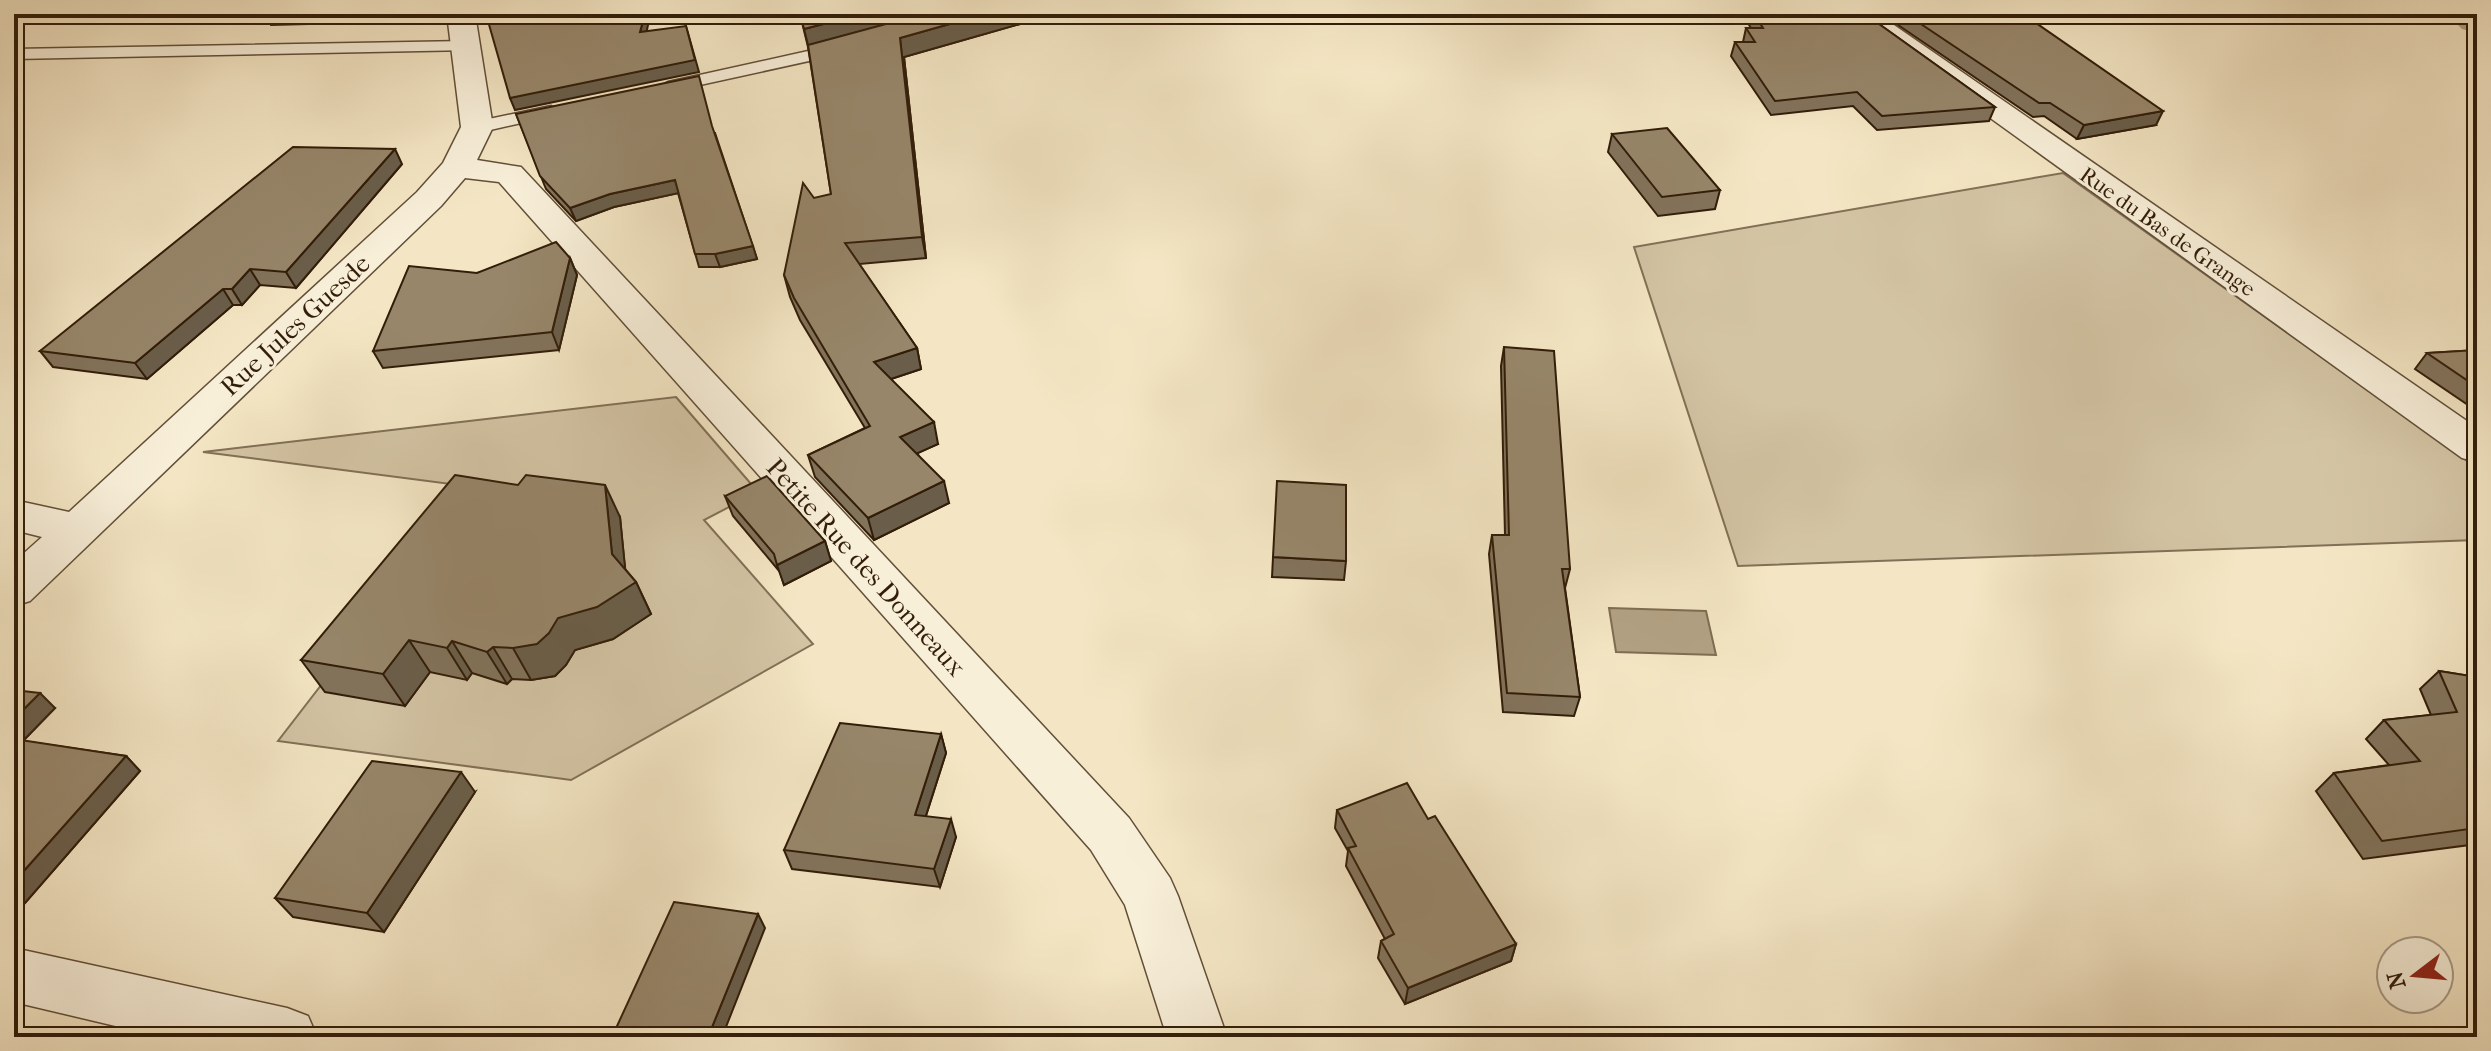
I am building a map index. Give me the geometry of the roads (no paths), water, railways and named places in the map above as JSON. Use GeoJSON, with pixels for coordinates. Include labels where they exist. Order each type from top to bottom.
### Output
{"type":"FeatureCollection","features":[{"type":"Feature","properties":{"kind":"street"},"geometry":{"type":"LineString","coordinates":[[461,14],[477,127]]}},
{"type":"Feature","properties":{"kind":"street","name":"Rue du Bas de Grange"},"geometry":{"type":"LineString","coordinates":[[1860,14],[2477,448]]}},
{"type":"Feature","properties":{"kind":"street","name":"Rue Jules Guesde"},"geometry":{"type":"LineString","coordinates":[[14,589],[429,199],[457,167],[477,127]]}},
{"type":"Feature","properties":{"kind":"street","name":"Petite Rue des Donneaux"},"geometry":{"type":"LineString","coordinates":[[457,167],[509,174],[1110,834],[1150,896],[1197,1037]]}},
{"type":"Feature","properties":{"kind":"street"},"geometry":{"type":"LineString","coordinates":[[14,515],[77,529]]}},
{"type":"Feature","properties":{"kind":"street"},"geometry":{"type":"LineString","coordinates":[[14,975],[287,1037]]}},
{"type":"Feature","properties":{"kind":"lane"},"geometry":{"type":"LineString","coordinates":[[648,91],[864,43]]}},
{"type":"Feature","properties":{"kind":"lane"},"geometry":{"type":"LineString","coordinates":[[14,54],[466,46]]}},
{"type":"Feature","properties":{"kind":"lane"},"geometry":{"type":"LineString","coordinates":[[477,127],[570,107]]}},
{"type":"Feature","properties":{"kind":"waterway"},"geometry":{"type":"LineString","coordinates":[[2468,14],[2477,20]]}}]}
